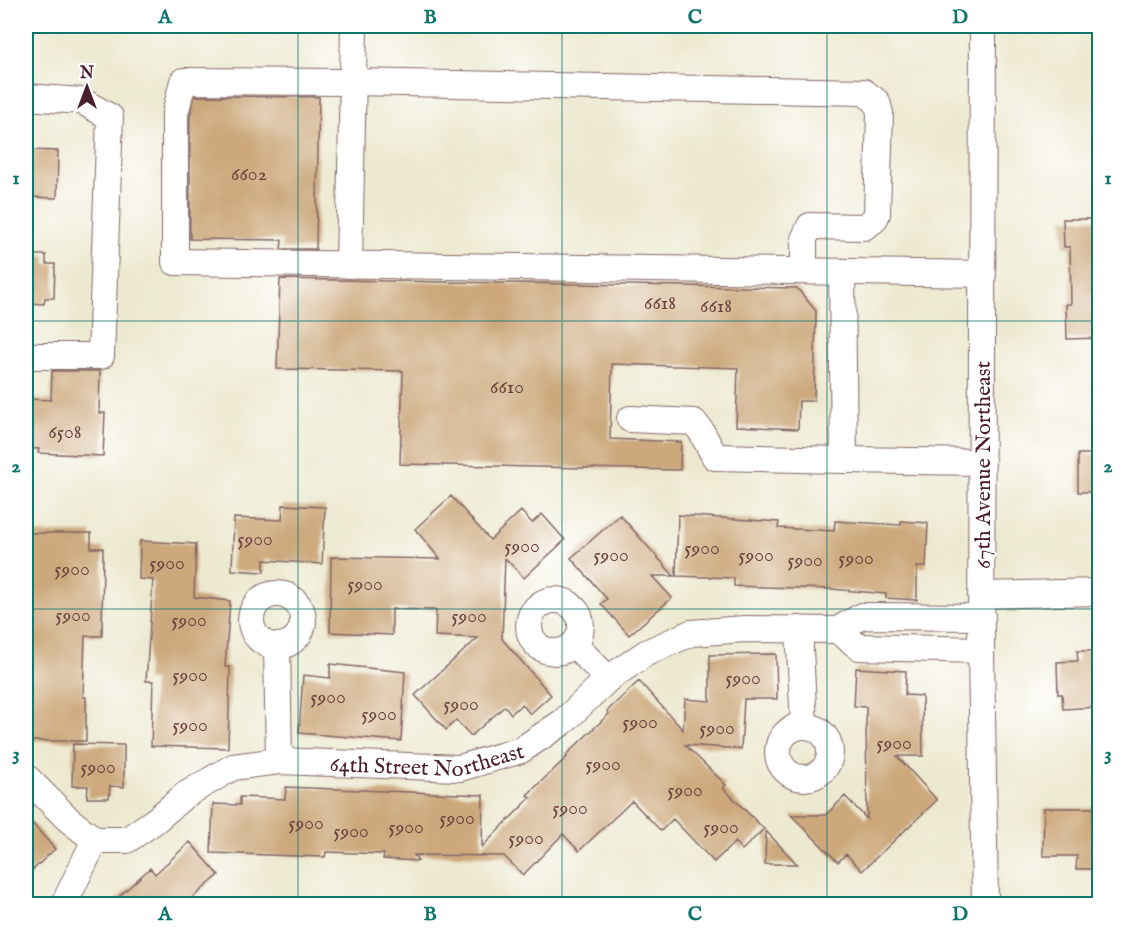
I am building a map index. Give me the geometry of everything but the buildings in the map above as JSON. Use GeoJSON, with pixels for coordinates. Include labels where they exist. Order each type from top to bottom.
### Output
{"type":"FeatureCollection","features":[{"type":"Feature","properties":{"kind":"street"},"geometry":{"type":"LineString","coordinates":[[348,265],[354,26]]}},
{"type":"Feature","properties":{"kind":"street","name":"67th Avenue Northeast"},"geometry":{"type":"LineString","coordinates":[[983,26],[981,650],[985,904]]}},
{"type":"Feature","properties":{"kind":"street"},"geometry":{"type":"LineString","coordinates":[[804,271],[804,239],[810,226],[864,227],[874,220],[878,213],[880,113],[877,102],[864,92],[183,81],[175,114],[175,262],[982,274]]}},
{"type":"Feature","properties":{"kind":"street"},"geometry":{"type":"LineString","coordinates":[[26,97],[82,101],[110,117],[101,356],[26,356]]}},
{"type":"Feature","properties":{"kind":"street"},"geometry":{"type":"LineString","coordinates":[[842,272],[844,460]]}},
{"type":"Feature","properties":{"kind":"street"},"geometry":{"type":"LineString","coordinates":[[630,419],[694,422],[715,457],[982,462]]}},
{"type":"Feature","properties":{"kind":"street"},"geometry":{"type":"LineString","coordinates":[[981,650],[859,647],[837,630],[862,616],[982,606],[1100,592]]}},
{"type":"Feature","properties":{"kind":"street","name":"64th Street Northeast"},"geometry":{"type":"LineString","coordinates":[[95,840],[127,840],[156,820],[185,795],[233,767],[279,761],[460,768],[521,750],[563,722],[608,679],[646,653],[691,633],[745,629],[837,630]]}},
{"type":"Feature","properties":{"kind":"street"},"geometry":{"type":"LineString","coordinates":[[800,629],[804,726]]}},
{"type":"Feature","properties":{"kind":"street"},"geometry":{"type":"LineString","coordinates":[[574,644],[608,679]]}},
{"type":"Feature","properties":{"kind":"street"},"geometry":{"type":"LineString","coordinates":[[277,646],[279,761]]}},
{"type":"Feature","properties":{"kind":"street"},"geometry":{"type":"LineString","coordinates":[[26,777],[69,820],[95,840],[64,904]]}}]}
